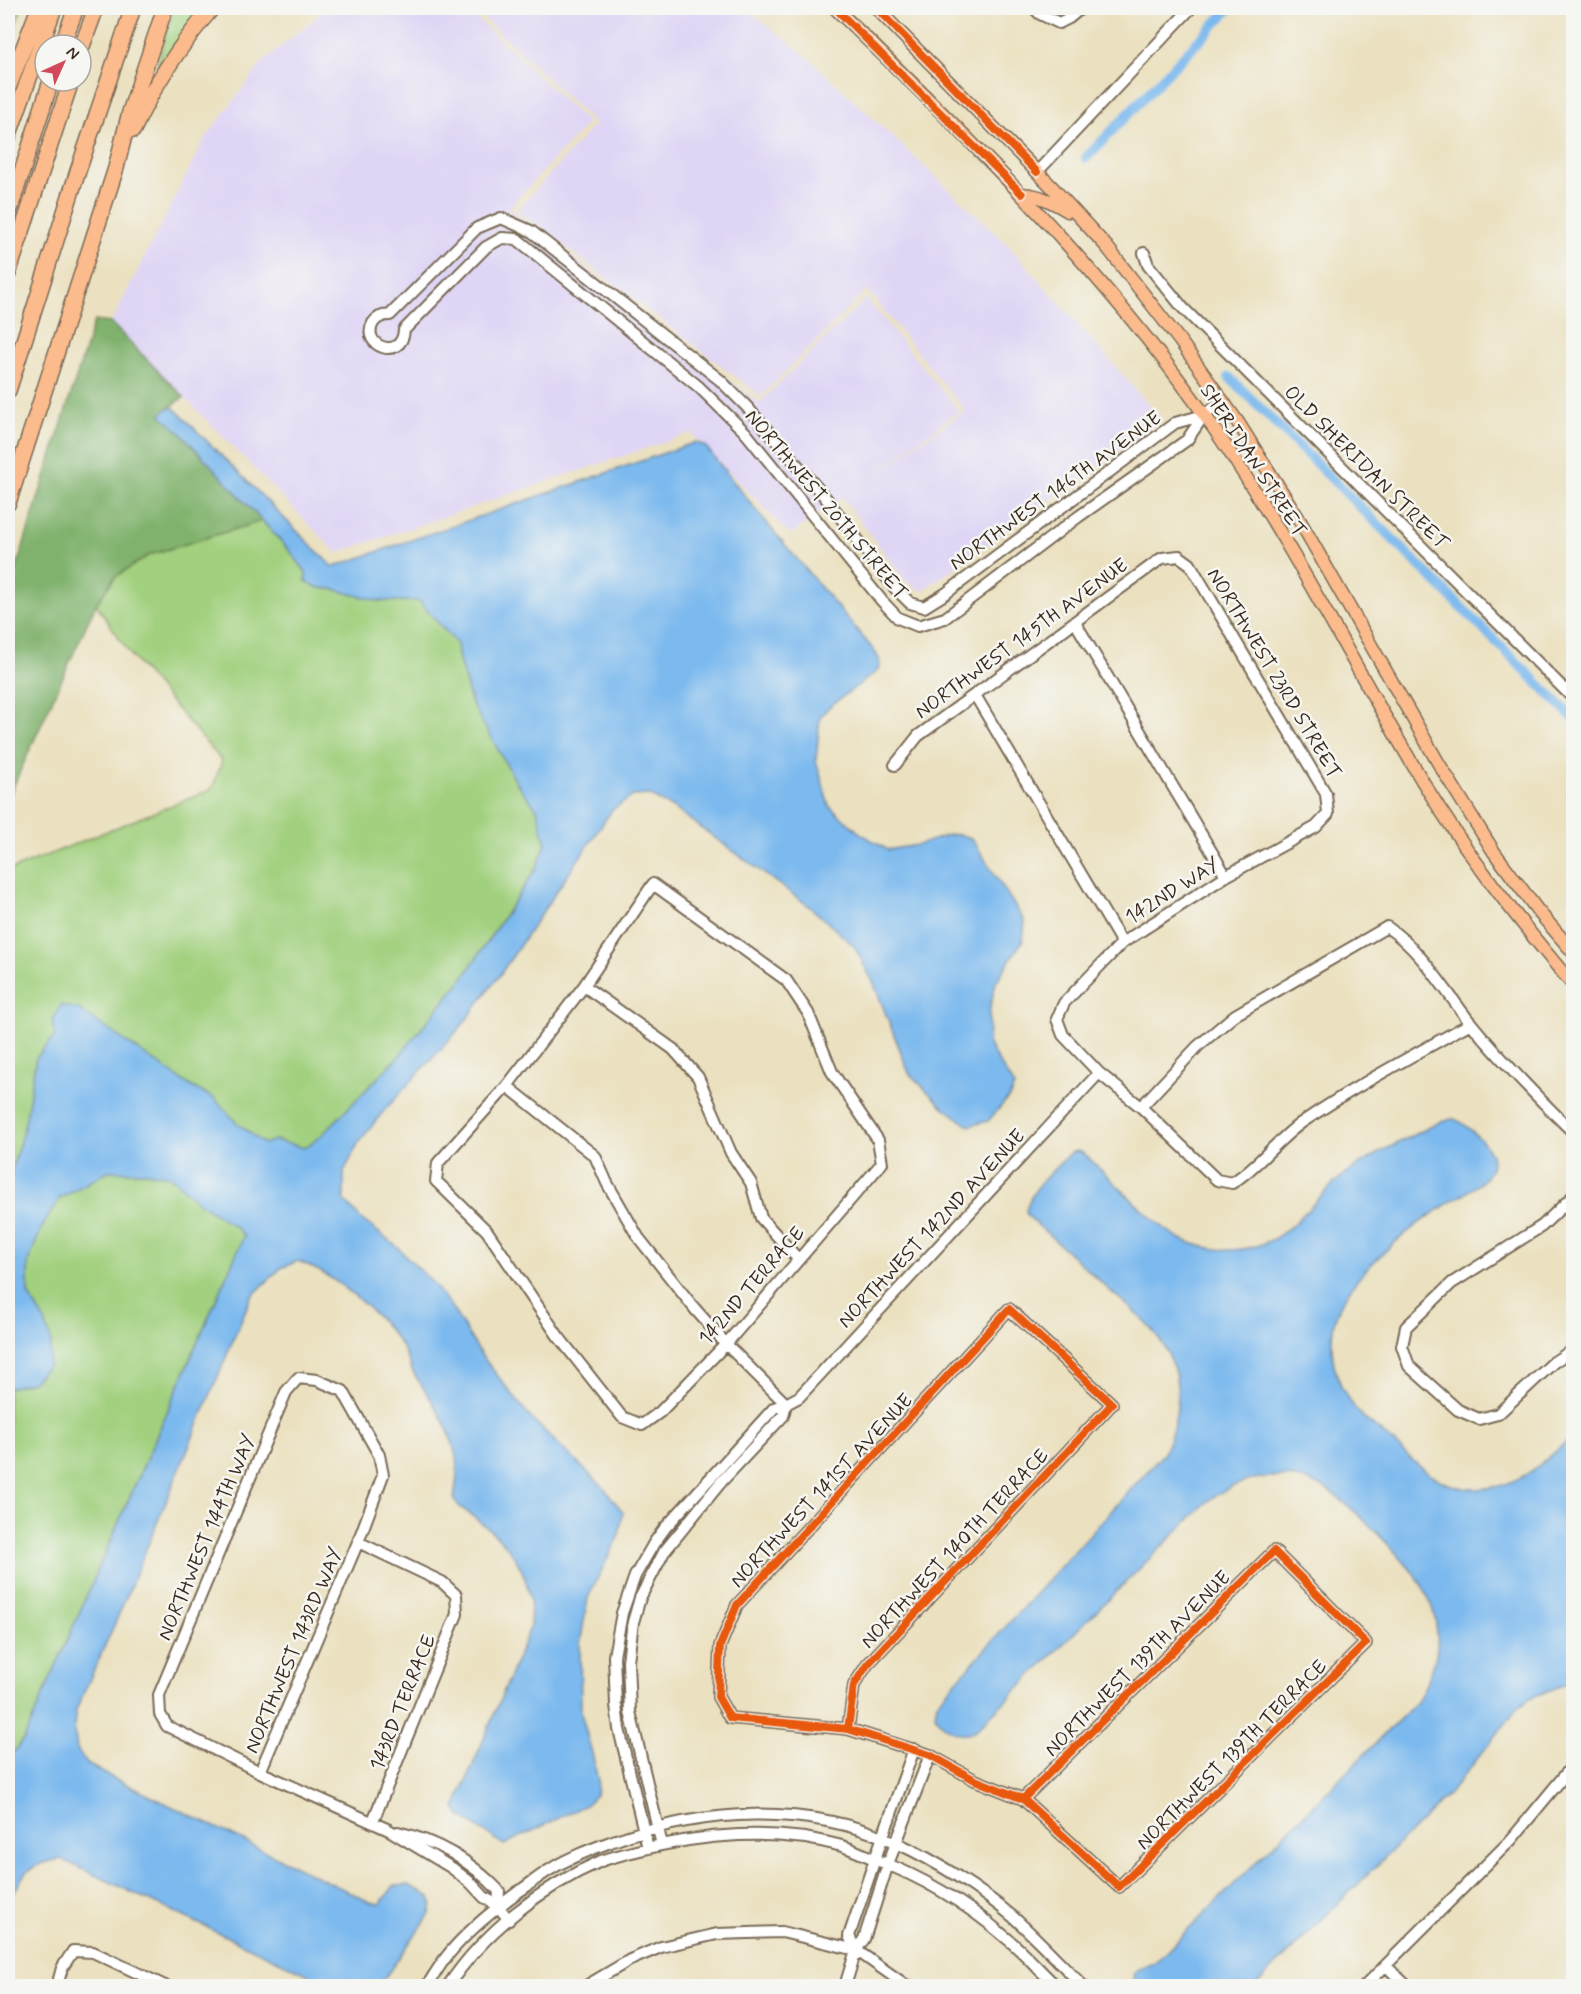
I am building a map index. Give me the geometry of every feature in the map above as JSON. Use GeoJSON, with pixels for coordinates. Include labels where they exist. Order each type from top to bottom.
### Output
{"type":"FeatureCollection","features":[{"type":"Feature","properties":{"kind":"highway"},"geometry":{"type":"LineString","coordinates":[[8,88],[39,8]]}},
{"type":"Feature","properties":{"kind":"highway"},"geometry":{"type":"LineString","coordinates":[[8,137],[54,8]]}},
{"type":"Feature","properties":{"kind":"highway"},"geometry":{"type":"LineString","coordinates":[[67,33],[76,8]]}},
{"type":"Feature","properties":{"kind":"highway"},"geometry":{"type":"LineString","coordinates":[[87,33],[96,8]]}},
{"type":"Feature","properties":{"kind":"highway"},"geometry":{"type":"LineString","coordinates":[[8,391],[133,8]]}},
{"type":"Feature","properties":{"kind":"highway"},"geometry":{"type":"LineString","coordinates":[[8,502],[116,168],[130,112],[165,8]]}},
{"type":"Feature","properties":{"kind":"highway"},"geometry":{"type":"LineString","coordinates":[[116,168],[157,85],[181,48],[212,8]]}},
{"type":"Feature","properties":{"kind":"highway"},"geometry":{"type":"LineString","coordinates":[[8,215],[47,93]]}},
{"type":"Feature","properties":{"kind":"highway"},"geometry":{"type":"LineString","coordinates":[[8,274],[67,93]]}},
{"type":"Feature","properties":{"kind":"main road","name":"SHERIDAN STREET"},"geometry":{"type":"LineString","coordinates":[[835,8],[1028,194],[1037,210],[1124,308],[1204,415],[1271,518],[1424,784],[1476,863],[1523,925],[1574,986]]}},
{"type":"Feature","properties":{"kind":"main road","name":"SHERIDAN STREET"},"geometry":{"type":"LineString","coordinates":[[876,8],[1079,217],[1121,266],[1223,401],[1297,516],[1439,764],[1494,852],[1538,911],[1574,953]]}},
{"type":"Feature","properties":{"kind":"main road"},"geometry":{"type":"LineString","coordinates":[[1037,172],[1028,194],[1048,199],[1079,217]]}},
{"type":"Feature","properties":{"kind":"street"},"geometry":{"type":"LineString","coordinates":[[1034,8],[1040,14],[1059,23],[1081,8]]}},
{"type":"Feature","properties":{"kind":"street"},"geometry":{"type":"LineString","coordinates":[[1037,172],[1191,8]]}},
{"type":"Feature","properties":{"kind":"street","name":"NORTHWEST 20TH STREET"},"geometry":{"type":"LineString","coordinates":[[910,603],[894,587],[825,497],[747,407],[720,380],[531,231],[501,218],[477,228],[390,315],[384,315],[375,321],[371,331],[374,342],[388,348],[398,345],[404,335],[404,330],[486,246],[502,238],[517,239],[699,387],[726,412],[882,601],[898,618],[918,626],[945,618],[1077,518],[1187,440],[1204,415]]}},
{"type":"Feature","properties":{"kind":"street","name":"OLD SHERIDAN STREET"},"geometry":{"type":"LineString","coordinates":[[1144,253],[1148,265],[1183,308],[1574,699]]}},
{"type":"Feature","properties":{"kind":"street","name":"NORTHWEST 146TH AVENUE"},"geometry":{"type":"LineString","coordinates":[[910,603],[924,607],[945,594],[1175,423],[1204,415],[1223,401]]}},
{"type":"Feature","properties":{"kind":"street","name":"NORTHWEST 145TH AVENUE"},"geometry":{"type":"LineString","coordinates":[[895,765],[918,736],[975,694],[1162,558],[1179,556]]}},
{"type":"Feature","properties":{"kind":"street","name":"NORTHWEST 23RD STREET"},"geometry":{"type":"LineString","coordinates":[[1179,556],[1190,564],[1326,794],[1328,814]]}},
{"type":"Feature","properties":{"kind":"street"},"geometry":{"type":"LineString","coordinates":[[1075,622],[1226,876]]}},
{"type":"Feature","properties":{"kind":"street"},"geometry":{"type":"LineString","coordinates":[[975,694],[1122,943]]}},
{"type":"Feature","properties":{"kind":"street","name":"142ND WAY"},"geometry":{"type":"LineString","coordinates":[[1099,1073],[1063,1035],[1057,1019],[1064,1003],[1122,943],[1226,876],[1316,827],[1328,814]]}},
{"type":"Feature","properties":{"kind":"street","name":"142ND TERRACE"},"geometry":{"type":"LineString","coordinates":[[507,1086],[438,1163],[436,1181],[487,1231],[558,1336],[622,1418],[642,1425],[660,1413],[726,1344],[882,1162],[878,1140],[832,1072],[808,1012],[786,980],[653,884],[584,986]]}},
{"type":"Feature","properties":{"kind":"street"},"geometry":{"type":"LineString","coordinates":[[1141,1107],[1198,1046],[1235,1015],[1387,927],[1405,939],[1471,1023],[1527,1087],[1574,1133]]}},
{"type":"Feature","properties":{"kind":"street"},"geometry":{"type":"LineString","coordinates":[[786,1404],[726,1344],[638,1237],[607,1183],[595,1156],[507,1086],[584,986],[673,1049],[698,1077],[731,1153],[751,1183],[761,1218],[798,1259]]}},
{"type":"Feature","properties":{"kind":"street"},"geometry":{"type":"LineString","coordinates":[[1099,1073],[1141,1107],[1217,1180],[1232,1183],[1243,1176],[1298,1125],[1347,1093],[1471,1023]]}},
{"type":"Feature","properties":{"kind":"street","name":"NORTHWEST 142ND AVENUE"},"geometry":{"type":"LineString","coordinates":[[648,1848],[619,1729],[614,1679],[617,1634],[629,1592],[641,1564],[665,1528],[774,1408],[799,1397],[1099,1073]]}},
{"type":"Feature","properties":{"kind":"street"},"geometry":{"type":"LineString","coordinates":[[1574,1195],[1542,1226],[1452,1283],[1406,1327],[1402,1346],[1409,1366],[1458,1410],[1479,1419],[1498,1414],[1554,1362],[1574,1349]]}},
{"type":"Feature","properties":{"kind":"street","name":"NORTHWEST 141ST AVENUE"},"geometry":{"type":"LineString","coordinates":[[848,1729],[730,1718],[718,1697],[720,1646],[737,1605],[1010,1309],[1112,1404]]}},
{"type":"Feature","properties":{"kind":"street","name":"NORTHWEST 143RD WAY"},"geometry":{"type":"LineString","coordinates":[[260,1772],[358,1542],[383,1475],[379,1455],[343,1391],[317,1380],[298,1378]]}},
{"type":"Feature","properties":{"kind":"street","name":"NORTHWEST 144TH WAY"},"geometry":{"type":"LineString","coordinates":[[260,1772],[167,1726],[160,1714],[159,1695],[286,1392],[298,1378]]}},
{"type":"Feature","properties":{"kind":"street","name":"NORTHWEST 142ND AVENUE"},"geometry":{"type":"LineString","coordinates":[[662,1845],[630,1712],[628,1695],[630,1643],[640,1598],[656,1565],[675,1536],[721,1482],[783,1416],[786,1404]]}},
{"type":"Feature","properties":{"kind":"street","name":"NORTHWEST 140TH TERRACE"},"geometry":{"type":"LineString","coordinates":[[848,1729],[854,1685],[867,1665],[1112,1404]]}},
{"type":"Feature","properties":{"kind":"street","name":"143RD TERRACE"},"geometry":{"type":"LineString","coordinates":[[358,1542],[442,1582],[456,1595],[457,1614],[373,1821]]}},
{"type":"Feature","properties":{"kind":"street","name":"NORTHWEST 139TH AVENUE"},"geometry":{"type":"LineString","coordinates":[[1023,1800],[1274,1551],[1366,1643]]}},
{"type":"Feature","properties":{"kind":"street","name":"NORTHWEST 139TH TERRACE"},"geometry":{"type":"LineString","coordinates":[[1023,1800],[1119,1887],[1366,1643]]}},
{"type":"Feature","properties":{"kind":"street"},"geometry":{"type":"LineString","coordinates":[[848,1729],[930,1755],[975,1780],[1023,1800]]}},
{"type":"Feature","properties":{"kind":"street"},"geometry":{"type":"LineString","coordinates":[[856,1950],[849,1936],[914,1749]]}},
{"type":"Feature","properties":{"kind":"street"},"geometry":{"type":"LineString","coordinates":[[845,1986],[856,1950],[864,1939],[888,1864],[930,1755]]}},
{"type":"Feature","properties":{"kind":"street"},"geometry":{"type":"LineString","coordinates":[[1365,1986],[1511,1840],[1574,1764]]}},
{"type":"Feature","properties":{"kind":"street"},"geometry":{"type":"LineString","coordinates":[[260,1772],[389,1830],[426,1840],[449,1851],[471,1865],[499,1891],[498,1906],[509,1920]]}},
{"type":"Feature","properties":{"kind":"street"},"geometry":{"type":"LineString","coordinates":[[427,1986],[446,1957],[476,1925],[498,1906],[551,1869],[591,1849],[643,1830],[692,1819],[742,1814],[782,1815],[848,1825],[897,1843],[946,1869],[1011,1916],[1083,1986]]}},
{"type":"Feature","properties":{"kind":"street"},"geometry":{"type":"LineString","coordinates":[[448,1986],[462,1965],[492,1934],[565,1878],[603,1860],[648,1848],[689,1840],[739,1835],[777,1836],[842,1846],[940,1888],[995,1929],[1056,1986]]}},
{"type":"Feature","properties":{"kind":"street"},"geometry":{"type":"LineString","coordinates":[[586,1986],[630,1960],[661,1947],[717,1934],[782,1932],[856,1950],[907,1986]]}},
{"type":"Feature","properties":{"kind":"street"},"geometry":{"type":"LineString","coordinates":[[57,1986],[62,1968],[74,1951],[93,1952],[165,1986]]}},
{"type":"Feature","properties":{"kind":"street"},"geometry":{"type":"LineString","coordinates":[[1386,1966],[1407,1986]]}},
{"type":"Feature","properties":{"kind":"shaded area"},"geometry":{"type":"Polygon","coordinates":[[[327,8],[466,8],[588,123],[509,208],[759,403],[866,298],[959,411],[860,484],[965,411],[867,290],[761,396],[517,210],[595,124],[473,8],[746,8],[806,56],[1006,243],[1162,420],[922,591],[906,581],[842,497],[790,535],[691,433],[337,553],[111,323],[204,140],[262,63],[327,8]]]}},
{"type":"Feature","properties":{"kind":"green space"},"geometry":{"type":"Polygon","coordinates":[[[8,8],[22,8],[8,45],[8,8]]]}},
{"type":"Feature","properties":{"kind":"green space"},"geometry":{"type":"Polygon","coordinates":[[[173,8],[203,8],[159,68],[157,66],[173,8]]]}},
{"type":"Feature","properties":{"kind":"green space"},"geometry":{"type":"Polygon","coordinates":[[[94,321],[111,323],[184,397],[161,415],[180,432],[262,521],[149,555],[115,577],[96,604],[8,798],[8,594],[94,321]]]}},
{"type":"Feature","properties":{"kind":"green space"},"geometry":{"type":"Polygon","coordinates":[[[262,521],[306,572],[306,581],[318,588],[332,589],[379,601],[419,601],[457,644],[459,660],[472,704],[518,785],[537,809],[546,844],[536,869],[463,978],[399,1056],[321,1136],[304,1148],[275,1140],[264,1144],[237,1123],[214,1098],[192,1087],[78,1010],[36,1058],[25,1124],[8,1184],[8,871],[212,789],[222,761],[132,657],[96,604],[115,577],[149,555],[262,521]]]}},
{"type":"Feature","properties":{"kind":"green space"},"geometry":{"type":"Polygon","coordinates":[[[108,1171],[147,1172],[170,1176],[197,1201],[238,1229],[244,1236],[24,1739],[8,1759],[8,1388],[32,1382],[49,1365],[51,1341],[45,1322],[28,1294],[28,1262],[42,1227],[59,1199],[108,1171]]]}},
{"type":"Feature","properties":{"kind":"water"},"geometry":{"type":"Polygon","coordinates":[[[173,407],[333,567],[696,442],[706,447],[873,649],[879,660],[880,666],[876,672],[829,707],[820,717],[816,760],[829,806],[860,833],[888,850],[917,845],[951,835],[972,839],[1025,922],[1023,940],[996,982],[990,1007],[988,1042],[1014,1086],[1010,1096],[988,1121],[969,1126],[943,1107],[909,1073],[874,984],[854,946],[810,907],[675,809],[649,795],[633,796],[612,810],[499,976],[460,1028],[383,1112],[359,1142],[344,1172],[344,1200],[361,1219],[395,1245],[431,1281],[450,1305],[482,1356],[531,1418],[604,1488],[623,1512],[619,1535],[588,1598],[580,1644],[581,1713],[598,1781],[596,1795],[586,1805],[504,1845],[461,1816],[455,1808],[530,1628],[531,1603],[521,1569],[505,1545],[459,1506],[454,1499],[457,1467],[453,1443],[402,1348],[380,1319],[354,1295],[326,1275],[298,1261],[281,1268],[251,1297],[120,1612],[76,1710],[74,1728],[77,1749],[87,1764],[111,1777],[370,1902],[380,1904],[394,1886],[409,1885],[430,1897],[432,1903],[430,1914],[379,1986],[332,1986],[61,1859],[39,1865],[26,1873],[8,1908],[8,1759],[24,1739],[244,1236],[238,1229],[197,1201],[170,1176],[147,1172],[108,1171],[59,1199],[42,1227],[28,1262],[28,1294],[45,1322],[51,1341],[49,1365],[32,1382],[8,1388],[8,1184],[25,1124],[36,1058],[55,1036],[52,1021],[61,1005],[78,1009],[192,1087],[214,1098],[237,1123],[264,1144],[274,1140],[304,1148],[321,1136],[399,1056],[463,978],[536,869],[546,844],[537,809],[518,785],[472,704],[459,660],[457,644],[419,601],[379,601],[319,588],[306,581],[306,572],[290,551],[180,432],[161,415],[165,410],[173,407]]]}},
{"type":"Feature","properties":{"kind":"water"},"geometry":{"type":"Polygon","coordinates":[[[1454,1119],[1471,1130],[1488,1149],[1492,1161],[1489,1172],[1476,1186],[1413,1228],[1363,1273],[1340,1307],[1334,1323],[1332,1349],[1334,1362],[1347,1398],[1364,1418],[1431,1475],[1452,1485],[1476,1489],[1506,1484],[1530,1472],[1573,1436],[1573,1681],[1530,1698],[1518,1708],[1449,1794],[1255,1986],[1135,1986],[1134,1972],[1162,1956],[1417,1702],[1435,1660],[1436,1627],[1429,1599],[1416,1577],[1390,1546],[1340,1499],[1325,1488],[1298,1478],[1257,1478],[1232,1487],[1208,1501],[977,1729],[960,1733],[943,1725],[935,1715],[937,1702],[1164,1453],[1175,1422],[1177,1391],[1175,1375],[1164,1346],[1138,1314],[1032,1220],[1026,1213],[1028,1205],[1037,1188],[1052,1171],[1072,1152],[1079,1151],[1149,1216],[1179,1238],[1214,1249],[1247,1248],[1263,1244],[1278,1236],[1339,1179],[1360,1164],[1444,1120],[1454,1119]]]}},
{"type":"Feature","properties":{"kind":"waterway"},"geometry":{"type":"LineString","coordinates":[[1086,158],[1230,8]]}},
{"type":"Feature","properties":{"kind":"waterway"},"geometry":{"type":"LineString","coordinates":[[1229,377],[1574,719]]}},
{"type":"Feature","properties":{"kind":"cycle path"},"geometry":{"type":"LineString","coordinates":[[835,8],[1022,194]]}},
{"type":"Feature","properties":{"kind":"cycle path"},"geometry":{"type":"LineString","coordinates":[[876,8],[1037,172]]}},
{"type":"Feature","properties":{"kind":"cycle path"},"geometry":{"type":"LineString","coordinates":[[848,1729],[854,1685],[867,1665],[1112,1404],[1009,1309],[737,1605],[720,1646],[718,1697],[730,1718],[848,1729],[930,1755],[975,1780],[1023,1799],[1119,1887],[1366,1643],[1274,1551],[1023,1799]]}}]}
